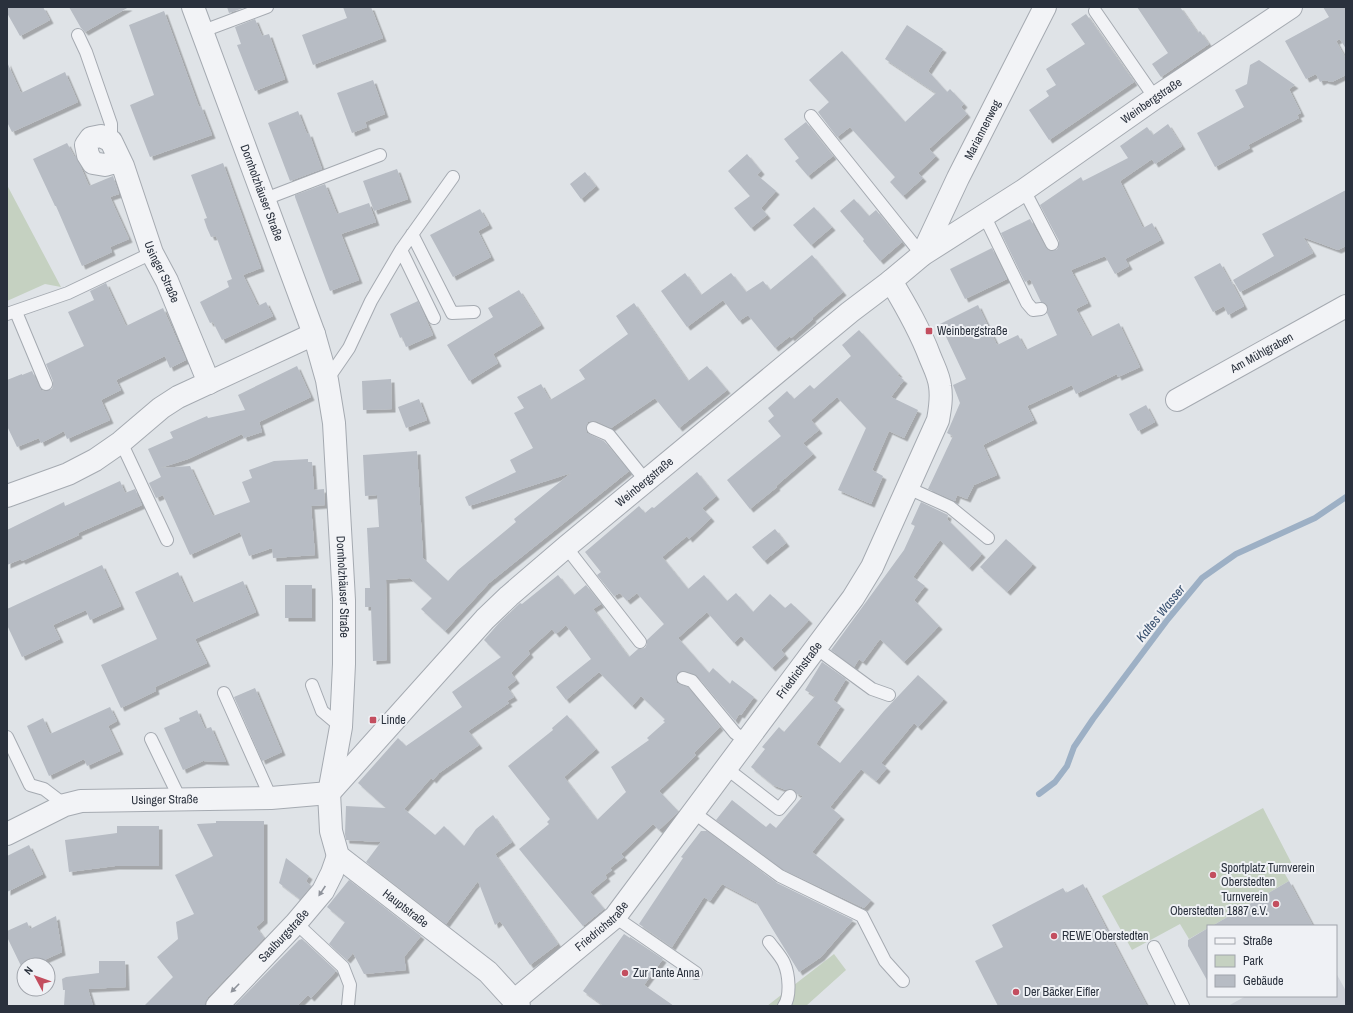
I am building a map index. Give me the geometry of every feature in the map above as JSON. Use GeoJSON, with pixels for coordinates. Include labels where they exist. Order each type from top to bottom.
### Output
{"type":"FeatureCollection","features":[{"type":"Feature","properties":{"kind":"street","name":"Dornholzhäuser Straße"},"geometry":{"type":"LineString","coordinates":[[193,7],[314,334],[327,380],[334,423],[344,600],[344,664],[341,727],[329,793]]}},
{"type":"Feature","properties":{"kind":"street","name":"Mariannenweg"},"geometry":{"type":"LineString","coordinates":[[922,255],[958,178],[1045,7]]}},
{"type":"Feature","properties":{"kind":"street","name":"Weinbergstraße"},"geometry":{"type":"LineString","coordinates":[[329,793],[485,619],[509,596],[850,312],[922,255],[1024,190],[1155,98],[1291,7]]}},
{"type":"Feature","properties":{"kind":"street","name":"Usinger Straße"},"geometry":{"type":"LineString","coordinates":[[115,151],[123,166],[152,253],[168,281],[209,383]]}},
{"type":"Feature","properties":{"kind":"street","name":"Friedrichstraße"},"geometry":{"type":"LineString","coordinates":[[517,1003],[615,917],[816,648],[863,583],[872,567],[938,420],[941,402],[937,373],[923,338],[910,312],[891,281]]}},
{"type":"Feature","properties":{"kind":"street","name":"Am Mühlgraben"},"geometry":{"type":"LineString","coordinates":[[1177,400],[1346,306]]}},
{"type":"Feature","properties":{"kind":"street"},"geometry":{"type":"LineString","coordinates":[[7,496],[68,474],[95,460],[121,442],[161,408],[178,397],[314,334]]}},
{"type":"Feature","properties":{"kind":"street","name":"Usinger Straße"},"geometry":{"type":"LineString","coordinates":[[7,834],[65,805],[82,801],[271,798],[329,793]]}},
{"type":"Feature","properties":{"kind":"street"},"geometry":{"type":"LineString","coordinates":[[329,793],[331,831],[338,856]]}},
{"type":"Feature","properties":{"kind":"street","name":"Saalburgstraße"},"geometry":{"type":"LineString","coordinates":[[217,1006],[296,923],[323,891],[338,856]]}},
{"type":"Feature","properties":{"kind":"street","name":"Hauptstraße"},"geometry":{"type":"LineString","coordinates":[[338,856],[488,972],[517,1003]]}},
{"type":"Feature","properties":{"kind":"lane"},"geometry":{"type":"LineString","coordinates":[[203,31],[267,7]]}},
{"type":"Feature","properties":{"kind":"lane"},"geometry":{"type":"LineString","coordinates":[[1095,11],[1155,98]]}},
{"type":"Feature","properties":{"kind":"lane","name":"Usinger Straße"},"geometry":{"type":"LineString","coordinates":[[78,35],[86,52],[111,124],[115,151]]}},
{"type":"Feature","properties":{"kind":"lane"},"geometry":{"type":"LineString","coordinates":[[811,116],[922,255]]}},
{"type":"Feature","properties":{"kind":"lane"},"geometry":{"type":"LineString","coordinates":[[265,199],[380,155]]}},
{"type":"Feature","properties":{"kind":"lane"},"geometry":{"type":"LineString","coordinates":[[327,380],[349,348],[371,301],[401,250],[453,177]]}},
{"type":"Feature","properties":{"kind":"lane"},"geometry":{"type":"LineString","coordinates":[[1024,190],[1052,244]]}},
{"type":"Feature","properties":{"kind":"lane"},"geometry":{"type":"LineString","coordinates":[[984,215],[1027,304],[1032,310],[1041,310]]}},
{"type":"Feature","properties":{"kind":"lane"},"geometry":{"type":"LineString","coordinates":[[412,234],[452,312],[474,312]]}},
{"type":"Feature","properties":{"kind":"lane"},"geometry":{"type":"LineString","coordinates":[[401,250],[434,318]]}},
{"type":"Feature","properties":{"kind":"lane"},"geometry":{"type":"LineString","coordinates":[[46,384],[11,313],[68,293],[152,253]]}},
{"type":"Feature","properties":{"kind":"lane"},"geometry":{"type":"LineString","coordinates":[[593,428],[609,435],[646,481]]}},
{"type":"Feature","properties":{"kind":"lane"},"geometry":{"type":"LineString","coordinates":[[121,442],[167,540]]}},
{"type":"Feature","properties":{"kind":"lane"},"geometry":{"type":"LineString","coordinates":[[908,488],[950,507],[988,538]]}},
{"type":"Feature","properties":{"kind":"lane"},"geometry":{"type":"LineString","coordinates":[[566,547],[640,642]]}},
{"type":"Feature","properties":{"kind":"lane"},"geometry":{"type":"LineString","coordinates":[[816,648],[872,689],[888,695]]}},
{"type":"Feature","properties":{"kind":"lane"},"geometry":{"type":"LineString","coordinates":[[683,678],[692,681],[735,733],[746,741]]}},
{"type":"Feature","properties":{"kind":"lane"},"geometry":{"type":"LineString","coordinates":[[312,685],[322,711],[341,727]]}},
{"type":"Feature","properties":{"kind":"lane"},"geometry":{"type":"LineString","coordinates":[[224,694],[271,798]]}},
{"type":"Feature","properties":{"kind":"lane"},"geometry":{"type":"LineString","coordinates":[[7,737],[30,785],[44,789],[65,805]]}},
{"type":"Feature","properties":{"kind":"lane"},"geometry":{"type":"LineString","coordinates":[[151,738],[180,799]]}},
{"type":"Feature","properties":{"kind":"lane"},"geometry":{"type":"LineString","coordinates":[[726,768],[779,809],[790,796]]}},
{"type":"Feature","properties":{"kind":"lane"},"geometry":{"type":"LineString","coordinates":[[693,812],[780,876],[862,916],[885,960],[903,981]]}},
{"type":"Feature","properties":{"kind":"lane"},"geometry":{"type":"LineString","coordinates":[[615,917],[696,973]]}},
{"type":"Feature","properties":{"kind":"lane"},"geometry":{"type":"LineString","coordinates":[[296,923],[343,967],[350,985],[348,1006]]}},
{"type":"Feature","properties":{"kind":"lane"},"geometry":{"type":"LineString","coordinates":[[769,942],[784,962],[789,982],[786,1003],[784,1006]]}},
{"type":"Feature","properties":{"kind":"lane"},"geometry":{"type":"LineString","coordinates":[[1154,947],[1183,1006]]}},
{"type":"Feature","properties":{"kind":"shaded area"},"geometry":{"type":"Polygon","coordinates":[[[1337,975],[1346,991],[1346,1006],[1228,1006],[1244,997],[1337,997],[1337,975]]]}},
{"type":"Feature","properties":{"kind":"green space"},"geometry":{"type":"Polygon","coordinates":[[[7,185],[61,287],[45,284],[7,301],[7,185]]]}},
{"type":"Feature","properties":{"kind":"green space","name":"Sportplatz Turnverein Oberstedten"},"geometry":{"type":"Polygon","coordinates":[[[1263,808],[1292,864],[1282,869],[1289,881],[1214,925],[1207,925],[1207,929],[1189,939],[1180,924],[1132,950],[1102,896],[1263,808]]]}},
{"type":"Feature","properties":{"kind":"green space"},"geometry":{"type":"Polygon","coordinates":[[[834,954],[846,970],[806,1006],[767,1006],[834,954]]]}},
{"type":"Feature","properties":{"kind":"building"},"geometry":{"type":"Polygon","coordinates":[[[7,7],[43,7],[50,20],[20,36],[7,13],[7,7]]]}},
{"type":"Feature","properties":{"kind":"building"},"geometry":{"type":"Polygon","coordinates":[[[69,7],[129,7],[85,32],[81,28],[69,7]]]}},
{"type":"Feature","properties":{"kind":"building"},"geometry":{"type":"Polygon","coordinates":[[[227,7],[246,7],[229,13],[227,7]]]}},
{"type":"Feature","properties":{"kind":"building"},"geometry":{"type":"Polygon","coordinates":[[[343,7],[371,7],[383,38],[313,65],[302,35],[347,18],[343,7]]]}},
{"type":"Feature","properties":{"kind":"building"},"geometry":{"type":"Polygon","coordinates":[[[1137,7],[1180,7],[1198,33],[1200,31],[1209,44],[1161,77],[1152,64],[1168,53],[1137,7]]]}},
{"type":"Feature","properties":{"kind":"building"},"geometry":{"type":"Polygon","coordinates":[[[1323,7],[1346,7],[1346,49],[1340,39],[1336,41],[1346,59],[1346,75],[1332,82],[1324,80],[1320,82],[1316,74],[1306,79],[1285,41],[1329,17],[1323,7]]]}},
{"type":"Feature","properties":{"kind":"building"},"geometry":{"type":"Polygon","coordinates":[[[164,11],[199,107],[201,106],[212,135],[150,157],[130,105],[154,95],[129,25],[164,11]]]}},
{"type":"Feature","properties":{"kind":"building"},"geometry":{"type":"Polygon","coordinates":[[[1086,14],[1134,82],[1049,140],[1029,110],[1049,96],[1046,91],[1056,85],[1046,69],[1085,44],[1071,24],[1086,14]]]}},
{"type":"Feature","properties":{"kind":"building"},"geometry":{"type":"Polygon","coordinates":[[[255,19],[262,36],[269,34],[285,79],[255,91],[237,45],[241,44],[235,27],[255,19]]]}},
{"type":"Feature","properties":{"kind":"building"},"geometry":{"type":"Polygon","coordinates":[[[907,25],[943,49],[928,71],[947,92],[950,89],[964,104],[961,107],[967,114],[929,149],[936,156],[918,173],[923,178],[903,196],[890,182],[895,177],[850,127],[837,137],[818,112],[829,102],[809,80],[842,51],[905,122],[936,93],[885,59],[907,25]]]}},
{"type":"Feature","properties":{"kind":"building"},"geometry":{"type":"Polygon","coordinates":[[[1259,60],[1295,85],[1289,89],[1301,113],[1297,115],[1299,118],[1248,145],[1250,148],[1215,167],[1197,133],[1244,107],[1235,90],[1247,84],[1250,65],[1259,60]]]}},
{"type":"Feature","properties":{"kind":"building"},"geometry":{"type":"Polygon","coordinates":[[[7,62],[21,93],[65,72],[78,102],[12,132],[7,122],[7,62]]]}},
{"type":"Feature","properties":{"kind":"building"},"geometry":{"type":"Polygon","coordinates":[[[373,80],[385,114],[365,122],[367,127],[352,133],[337,93],[373,80]]]}},
{"type":"Feature","properties":{"kind":"building"},"geometry":{"type":"Polygon","coordinates":[[[298,111],[307,134],[309,133],[322,169],[290,181],[268,123],[298,111]]]}},
{"type":"Feature","properties":{"kind":"building"},"geometry":{"type":"Polygon","coordinates":[[[806,122],[833,156],[808,176],[795,161],[799,158],[784,139],[806,122]]]}},
{"type":"Feature","properties":{"kind":"building"},"geometry":{"type":"Polygon","coordinates":[[[1168,124],[1182,146],[1155,164],[1152,159],[1120,181],[1143,228],[1152,223],[1161,240],[1125,259],[1129,266],[1115,274],[1105,256],[1071,270],[1088,303],[1076,309],[1091,337],[1119,323],[1140,367],[1118,377],[1117,374],[1076,394],[1072,385],[1027,406],[1034,420],[983,445],[997,475],[974,485],[967,499],[957,495],[955,501],[928,489],[953,436],[947,433],[960,403],[953,385],[966,379],[940,324],[978,305],[997,345],[1018,335],[1026,350],[1057,335],[1047,313],[1047,305],[1041,302],[1030,279],[1025,282],[1001,233],[1030,219],[1046,248],[1051,251],[1056,250],[1058,248],[1059,241],[1040,205],[1081,177],[1083,181],[1128,158],[1120,146],[1147,127],[1153,135],[1168,124]]]}},
{"type":"Feature","properties":{"kind":"building"},"geometry":{"type":"Polygon","coordinates":[[[67,143],[74,156],[76,156],[89,186],[113,176],[119,194],[110,197],[129,239],[110,247],[112,252],[82,266],[56,206],[33,159],[67,143]]]}},
{"type":"Feature","properties":{"kind":"building"},"geometry":{"type":"Polygon","coordinates":[[[747,154],[761,171],[757,175],[776,191],[761,208],[767,215],[751,228],[734,208],[750,196],[728,171],[747,154]]]}},
{"type":"Feature","properties":{"kind":"building"},"geometry":{"type":"Polygon","coordinates":[[[223,163],[261,268],[235,278],[243,275],[258,306],[266,302],[273,316],[222,340],[213,322],[210,323],[200,302],[229,287],[227,281],[232,279],[216,236],[211,237],[207,228],[204,219],[207,218],[191,175],[223,163]]]}},
{"type":"Feature","properties":{"kind":"building"},"geometry":{"type":"Polygon","coordinates":[[[397,169],[408,199],[374,211],[363,181],[397,169]]]}},
{"type":"Feature","properties":{"kind":"building"},"geometry":{"type":"Polygon","coordinates":[[[585,172],[596,186],[581,199],[570,184],[585,172]]]}},
{"type":"Feature","properties":{"kind":"building"},"geometry":{"type":"Polygon","coordinates":[[[325,184],[337,214],[369,203],[376,222],[341,234],[359,280],[330,291],[295,197],[295,195],[325,184]]]}},
{"type":"Feature","properties":{"kind":"building"},"geometry":{"type":"Polygon","coordinates":[[[1346,190],[1346,246],[1338,250],[1303,237],[1313,253],[1240,292],[1233,280],[1274,256],[1262,234],[1346,190]]]}},
{"type":"Feature","properties":{"kind":"building"},"geometry":{"type":"Polygon","coordinates":[[[854,199],[869,216],[876,210],[902,242],[880,261],[863,241],[864,239],[840,211],[854,199]]]}},
{"type":"Feature","properties":{"kind":"building"},"geometry":{"type":"Polygon","coordinates":[[[814,207],[832,227],[811,245],[793,225],[814,207]]]}},
{"type":"Feature","properties":{"kind":"building"},"geometry":{"type":"Polygon","coordinates":[[[480,209],[489,225],[478,231],[491,257],[453,277],[430,235],[480,209]]]}},
{"type":"Feature","properties":{"kind":"building"},"geometry":{"type":"Polygon","coordinates":[[[992,248],[1007,279],[965,299],[950,269],[992,248]]]}},
{"type":"Feature","properties":{"kind":"building"},"geometry":{"type":"Polygon","coordinates":[[[812,255],[843,292],[791,338],[790,336],[775,348],[748,315],[739,321],[723,300],[687,327],[661,291],[685,273],[701,295],[731,273],[746,292],[763,281],[770,290],[812,255]]]}},
{"type":"Feature","properties":{"kind":"building"},"geometry":{"type":"Polygon","coordinates":[[[1220,263],[1244,306],[1228,315],[1224,306],[1213,312],[1194,277],[1220,263]]]}},
{"type":"Feature","properties":{"kind":"building"},"geometry":{"type":"Polygon","coordinates":[[[106,283],[126,326],[163,308],[186,360],[170,368],[165,356],[116,380],[121,390],[101,400],[110,420],[67,439],[64,431],[41,443],[39,438],[17,447],[7,426],[7,380],[32,371],[41,390],[45,391],[52,389],[53,381],[46,364],[84,346],[68,312],[94,300],[90,291],[106,283]]]}},
{"type":"Feature","properties":{"kind":"building"},"geometry":{"type":"Polygon","coordinates":[[[519,290],[541,325],[493,354],[498,363],[469,381],[447,345],[493,317],[488,308],[519,290]]]}},
{"type":"Feature","properties":{"kind":"building"},"geometry":{"type":"Polygon","coordinates":[[[418,301],[433,335],[406,347],[402,337],[400,338],[390,314],[418,301]]]}},
{"type":"Feature","properties":{"kind":"building"},"geometry":{"type":"Polygon","coordinates":[[[634,303],[688,381],[707,366],[727,390],[679,428],[655,398],[611,428],[596,421],[588,422],[586,428],[587,433],[604,441],[629,471],[489,583],[445,631],[421,609],[432,598],[410,578],[386,580],[387,660],[373,661],[371,607],[365,607],[365,588],[370,588],[367,528],[379,527],[377,495],[365,496],[363,455],[417,451],[423,558],[448,581],[458,570],[516,522],[514,519],[571,473],[469,506],[465,497],[516,472],[510,460],[533,448],[514,413],[524,408],[517,397],[541,384],[550,400],[585,379],[579,370],[628,334],[616,316],[634,303]]]}},
{"type":"Feature","properties":{"kind":"building"},"geometry":{"type":"Polygon","coordinates":[[[859,330],[899,374],[897,375],[904,380],[891,397],[918,410],[904,438],[889,431],[872,470],[883,476],[871,504],[838,490],[866,428],[837,397],[811,420],[819,430],[803,443],[813,454],[750,509],[727,480],[781,436],[768,421],[774,416],[768,408],[787,391],[794,399],[810,385],[814,389],[851,356],[842,345],[859,330]]]}},
{"type":"Feature","properties":{"kind":"building"},"geometry":{"type":"Polygon","coordinates":[[[297,366],[311,397],[259,422],[262,432],[244,438],[242,434],[188,459],[160,468],[190,466],[213,516],[250,502],[242,482],[252,478],[249,470],[274,461],[308,459],[308,462],[312,462],[314,490],[324,489],[325,505],[311,506],[315,555],[273,558],[272,548],[249,556],[240,532],[190,555],[163,495],[156,498],[149,483],[161,477],[148,449],[173,438],[170,432],[207,416],[208,418],[245,410],[238,395],[297,366]]]}},
{"type":"Feature","properties":{"kind":"building"},"geometry":{"type":"Polygon","coordinates":[[[391,379],[392,409],[363,410],[362,381],[391,379]]]}},
{"type":"Feature","properties":{"kind":"building"},"geometry":{"type":"Polygon","coordinates":[[[419,399],[427,420],[406,428],[398,407],[419,399]]]}},
{"type":"Feature","properties":{"kind":"building"},"geometry":{"type":"Polygon","coordinates":[[[1146,405],[1155,422],[1138,431],[1129,414],[1146,405]]]}},
{"type":"Feature","properties":{"kind":"building"},"geometry":{"type":"Polygon","coordinates":[[[697,472],[716,496],[702,508],[711,518],[689,539],[687,536],[662,557],[688,589],[704,575],[727,601],[736,593],[753,612],[770,594],[785,608],[791,603],[809,620],[781,650],[785,655],[772,668],[741,636],[734,643],[707,612],[678,638],[709,673],[713,668],[730,684],[732,680],[754,697],[741,715],[739,714],[735,721],[697,676],[685,671],[678,673],[676,679],[677,683],[688,687],[720,727],[694,753],[696,755],[659,791],[678,811],[677,813],[659,830],[653,824],[621,854],[624,857],[610,868],[612,870],[605,875],[607,878],[590,892],[604,909],[583,926],[519,849],[549,824],[547,822],[550,819],[508,766],[553,730],[552,728],[567,715],[596,749],[564,777],[597,820],[626,792],[611,767],[649,740],[647,738],[665,722],[663,721],[665,719],[641,696],[632,706],[599,672],[566,700],[556,687],[591,659],[566,625],[556,634],[552,629],[528,651],[530,654],[511,673],[516,680],[507,687],[514,697],[507,701],[509,703],[468,731],[479,745],[439,773],[433,780],[431,778],[404,809],[435,835],[444,826],[464,846],[476,829],[493,815],[512,842],[495,854],[558,944],[530,965],[500,921],[495,925],[478,881],[446,924],[366,862],[381,842],[346,840],[346,806],[386,808],[358,783],[398,738],[406,746],[462,707],[452,692],[501,657],[484,640],[520,603],[522,604],[558,575],[574,595],[586,585],[601,604],[593,609],[629,657],[638,649],[645,648],[647,640],[664,624],[637,593],[627,601],[620,593],[614,596],[597,575],[601,572],[585,552],[639,506],[645,513],[652,507],[654,508],[697,472]]]}},
{"type":"Feature","properties":{"kind":"building"},"geometry":{"type":"Polygon","coordinates":[[[120,481],[125,493],[135,489],[142,505],[78,533],[79,535],[22,561],[21,559],[7,565],[7,530],[64,502],[65,506],[120,481]]]}},
{"type":"Feature","properties":{"kind":"building"},"geometry":{"type":"Polygon","coordinates":[[[921,502],[948,515],[947,519],[982,554],[969,568],[940,540],[913,577],[925,586],[914,600],[939,626],[904,662],[880,639],[863,662],[859,659],[854,667],[831,650],[904,550],[915,526],[911,524],[921,502]]]}},
{"type":"Feature","properties":{"kind":"building"},"geometry":{"type":"Polygon","coordinates":[[[775,529],[786,543],[764,561],[752,547],[775,529]]]}},
{"type":"Feature","properties":{"kind":"building"},"geometry":{"type":"Polygon","coordinates":[[[1006,539],[1033,564],[1007,592],[980,567],[1006,539]]]}},
{"type":"Feature","properties":{"kind":"building"},"geometry":{"type":"Polygon","coordinates":[[[102,565],[121,606],[90,620],[86,610],[53,625],[60,639],[22,657],[7,625],[7,609],[102,565]]]}},
{"type":"Feature","properties":{"kind":"building"},"geometry":{"type":"Polygon","coordinates":[[[178,572],[192,603],[243,581],[256,612],[195,639],[207,663],[155,687],[156,691],[121,708],[101,665],[157,639],[135,592],[178,572]]]}},
{"type":"Feature","properties":{"kind":"building"},"geometry":{"type":"Polygon","coordinates":[[[285,585],[312,585],[312,618],[285,618],[285,585]]]}},
{"type":"Feature","properties":{"kind":"building"},"geometry":{"type":"Polygon","coordinates":[[[822,662],[846,679],[833,700],[841,706],[816,744],[840,763],[884,711],[918,675],[944,699],[918,727],[914,723],[881,763],[887,768],[876,781],[861,769],[830,807],[841,816],[812,852],[871,900],[864,908],[784,870],[716,820],[732,800],[766,827],[770,823],[776,828],[803,796],[797,794],[792,789],[786,790],[773,785],[751,767],[765,749],[762,747],[779,727],[784,732],[815,696],[805,690],[822,662]]]}},
{"type":"Feature","properties":{"kind":"building"},"geometry":{"type":"Polygon","coordinates":[[[255,688],[282,752],[262,761],[234,697],[255,688]]]}},
{"type":"Feature","properties":{"kind":"building"},"geometry":{"type":"Polygon","coordinates":[[[110,707],[117,721],[108,726],[120,751],[87,766],[84,759],[49,776],[27,726],[43,718],[50,734],[110,707]]]}},
{"type":"Feature","properties":{"kind":"building"},"geometry":{"type":"Polygon","coordinates":[[[197,710],[205,729],[211,727],[226,762],[203,761],[183,770],[164,728],[180,721],[179,718],[197,710]]]}},
{"type":"Feature","properties":{"kind":"building"},"geometry":{"type":"Polygon","coordinates":[[[216,821],[264,821],[264,920],[256,927],[264,938],[208,997],[205,1006],[144,1006],[173,977],[157,957],[178,939],[176,922],[194,914],[175,875],[213,856],[197,824],[216,823],[216,821]]]}},
{"type":"Feature","properties":{"kind":"building"},"geometry":{"type":"Polygon","coordinates":[[[117,826],[159,826],[159,866],[115,866],[69,872],[65,840],[117,833],[117,826]]]}},
{"type":"Feature","properties":{"kind":"building"},"geometry":{"type":"Polygon","coordinates":[[[701,831],[707,831],[777,883],[853,920],[821,957],[799,972],[756,902],[722,884],[710,901],[704,897],[672,947],[639,924],[683,858],[681,857],[701,831]]]}},
{"type":"Feature","properties":{"kind":"building"},"geometry":{"type":"Polygon","coordinates":[[[29,845],[43,874],[7,892],[7,856],[29,845]]]}},
{"type":"Feature","properties":{"kind":"building"},"geometry":{"type":"Polygon","coordinates":[[[286,858],[309,876],[306,881],[311,886],[300,899],[279,883],[286,858]]]}},
{"type":"Feature","properties":{"kind":"building"},"geometry":{"type":"Polygon","coordinates":[[[349,880],[421,936],[404,957],[406,970],[364,974],[353,953],[347,960],[329,944],[345,922],[327,907],[349,880]]]}},
{"type":"Feature","properties":{"kind":"building","name":"Turnverein Oberstedten 1887 e.V."},"geometry":{"type":"Polygon","coordinates":[[[1289,881],[1312,925],[1214,925],[1289,881]]]}},
{"type":"Feature","properties":{"kind":"building","name":"REWE Oberstedten"},"geometry":{"type":"Polygon","coordinates":[[[1083,884],[1147,1006],[998,1006],[975,961],[1003,947],[992,925],[1063,888],[1066,893],[1083,884]]]}},
{"type":"Feature","properties":{"kind":"building"},"geometry":{"type":"Polygon","coordinates":[[[56,916],[62,952],[51,957],[17,957],[7,937],[7,931],[27,922],[30,929],[56,916]]]}},
{"type":"Feature","properties":{"kind":"building","name":"Turnverein Oberstedten 1887 e.V."},"geometry":{"type":"Polygon","coordinates":[[[1207,929],[1207,980],[1188,946],[1188,940],[1207,929]]]}},
{"type":"Feature","properties":{"kind":"building","name":"Zur Tante Anna"},"geometry":{"type":"Polygon","coordinates":[[[624,934],[663,959],[644,985],[674,1006],[604,1006],[583,991],[624,934]]]}},
{"type":"Feature","properties":{"kind":"building"},"geometry":{"type":"Polygon","coordinates":[[[302,939],[336,971],[311,998],[308,995],[297,1006],[234,1006],[299,940],[302,939]]]}},
{"type":"Feature","properties":{"kind":"building"},"geometry":{"type":"Polygon","coordinates":[[[99,961],[125,961],[126,987],[88,989],[93,1006],[64,1006],[65,990],[63,990],[62,979],[66,977],[99,973],[99,961]]]}},
{"type":"Feature","properties":{"kind":"waterway","name":"Kaltes Wasser"},"geometry":{"type":"LineString","coordinates":[[1039,794],[1055,782],[1067,766],[1074,747],[1093,719],[1168,619],[1202,578],[1236,554],[1315,518],[1346,497]]}},
{"type":"Feature","properties":{"kind":"place","name":"Weinbergstraße"},"geometry":{"type":"Point","coordinates":[929,331]}},
{"type":"Feature","properties":{"kind":"place","name":"Linde"},"geometry":{"type":"Point","coordinates":[373,720]}},
{"type":"Feature","properties":{"kind":"place","name":"Sportplatz Turnverein Oberstedten"},"geometry":{"type":"Point","coordinates":[1213,875]}},
{"type":"Feature","properties":{"kind":"place","name":"Turnverein Oberstedten 1887 e.V."},"geometry":{"type":"Point","coordinates":[1276,904]}},
{"type":"Feature","properties":{"kind":"place","name":"REWE Oberstedten"},"geometry":{"type":"Point","coordinates":[1054,936]}},
{"type":"Feature","properties":{"kind":"place","name":"Zur Tante Anna"},"geometry":{"type":"Point","coordinates":[625,973]}},
{"type":"Feature","properties":{"kind":"place","name":"Der Bäcker Eifler"},"geometry":{"type":"Point","coordinates":[1016,992]}}]}
